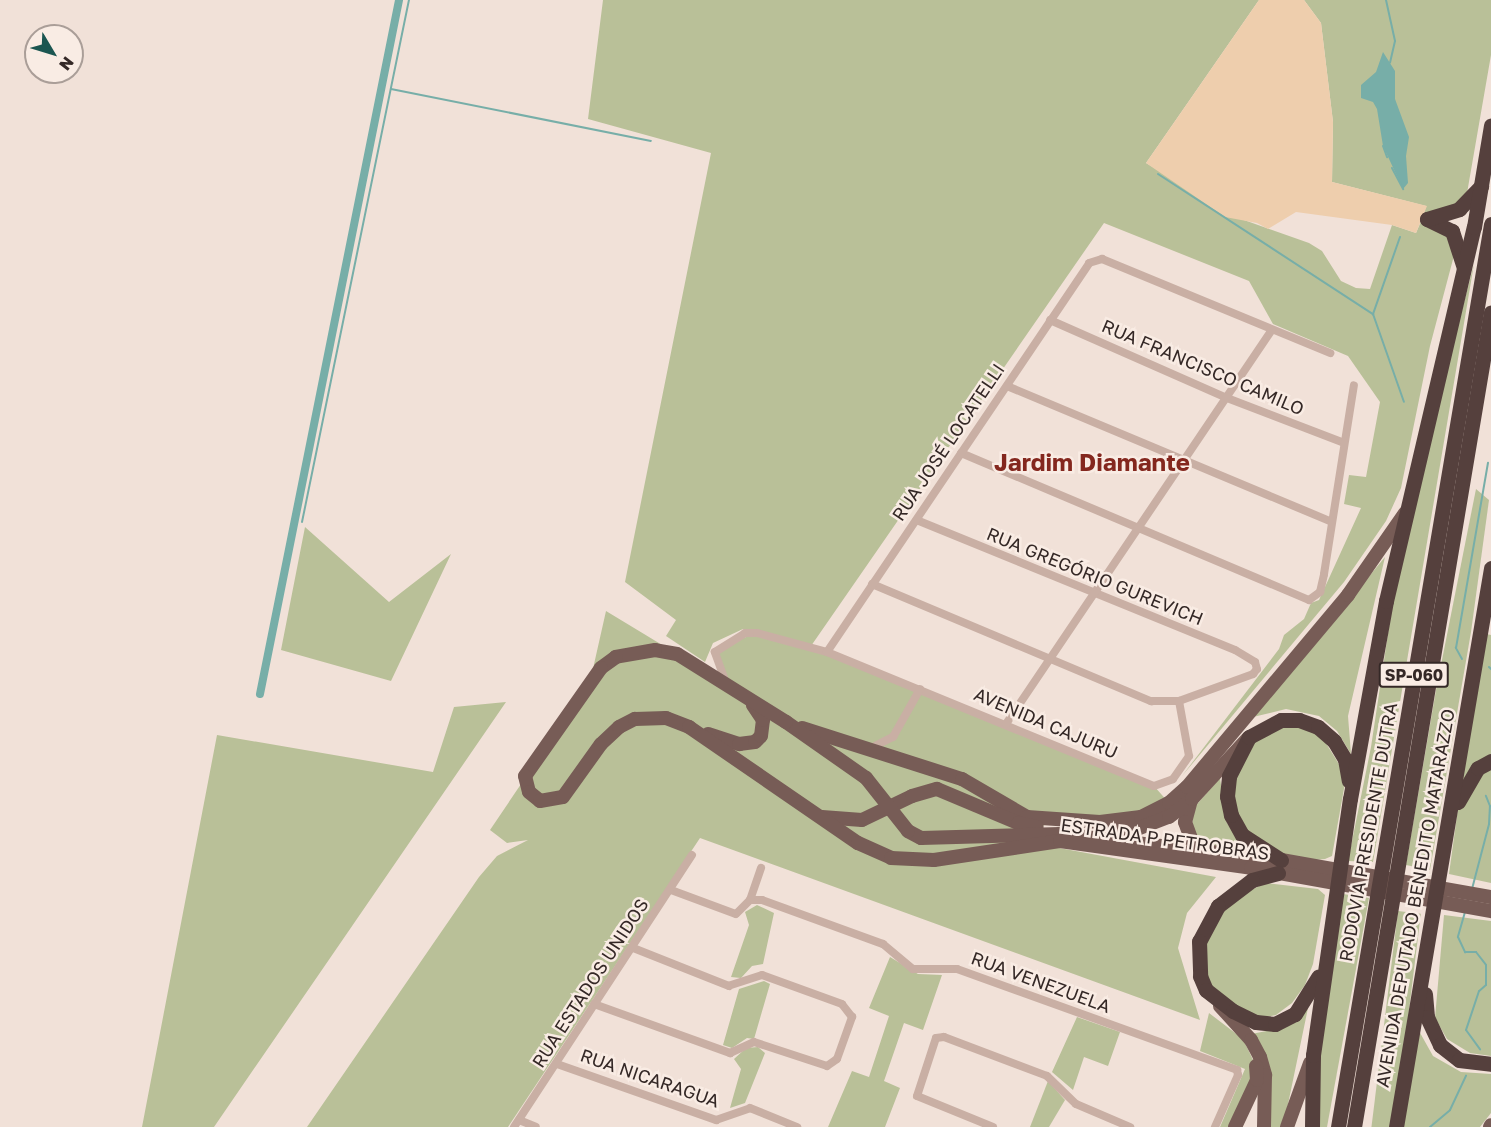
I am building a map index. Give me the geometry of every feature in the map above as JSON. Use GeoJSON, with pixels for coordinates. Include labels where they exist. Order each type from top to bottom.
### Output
{"type":"FeatureCollection","features":[{"type":"Feature","properties":{"kind":"highway"},"geometry":{"type":"LineString","coordinates":[[1311,1127],[1313,1055],[1350,799],[1406,513],[1464,270],[1491,125]]}},
{"type":"Feature","properties":{"kind":"highway"},"geometry":{"type":"LineString","coordinates":[[1464,270],[1452,231],[1427,219],[1459,209],[1481,186]]}},
{"type":"Feature","properties":{"kind":"highway","name":"RODOVIA PRESIDENTE DUTRA"},"geometry":{"type":"LineString","coordinates":[[1338,1127],[1491,224]]}},
{"type":"Feature","properties":{"kind":"highway","name":"RODOVIA PRESIDENTE DUTRA"},"geometry":{"type":"LineString","coordinates":[[1354,1127],[1491,312]]}},
{"type":"Feature","properties":{"kind":"highway"},"geometry":{"type":"LineString","coordinates":[[1446,577],[1491,374]]}},
{"type":"Feature","properties":{"kind":"highway","name":"AVENIDA DEPUTADO BENEDITO MATARAZZO"},"geometry":{"type":"LineString","coordinates":[[1396,1127],[1491,568]]}},
{"type":"Feature","properties":{"kind":"highway"},"geometry":{"type":"LineString","coordinates":[[1285,867],[1242,835],[1231,815],[1227,795],[1229,776],[1236,754],[1249,737],[1281,720],[1299,720],[1318,727],[1334,741],[1345,759],[1350,799]]}},
{"type":"Feature","properties":{"kind":"highway"},"geometry":{"type":"LineString","coordinates":[[1447,830],[1464,786],[1478,768],[1491,761]]}},
{"type":"Feature","properties":{"kind":"highway"},"geometry":{"type":"LineString","coordinates":[[1285,867],[1252,880],[1235,891],[1205,925],[1197,961],[1206,990],[1256,1022],[1275,1024],[1295,1014],[1309,997],[1326,959]]}},
{"type":"Feature","properties":{"kind":"highway"},"geometry":{"type":"LineString","coordinates":[[1423,975],[1427,1017],[1440,1045],[1459,1060],[1491,1064]]}},
{"type":"Feature","properties":{"kind":"main road"},"geometry":{"type":"LineString","coordinates":[[786,722],[848,744],[962,779],[1027,817],[1100,822],[1141,817],[1189,793],[1348,595],[1406,513]]}},
{"type":"Feature","properties":{"kind":"main road"},"geometry":{"type":"LineString","coordinates":[[752,702],[764,720],[761,736],[755,742],[739,744],[690,727],[647,717],[619,727],[601,744],[563,797],[540,801],[529,792],[525,776],[602,668],[616,657],[637,651],[677,654],[786,722],[879,791],[900,821],[921,838],[940,840],[1060,834],[1195,849],[1487,903]]}},
{"type":"Feature","properties":{"kind":"main road"},"geometry":{"type":"LineString","coordinates":[[690,727],[820,817]]}},
{"type":"Feature","properties":{"kind":"main road","name":"ESTRADA P PETROBRAS"},"geometry":{"type":"LineString","coordinates":[[820,817],[862,820],[912,795],[937,789],[1028,827],[1137,829],[1169,817],[1189,793],[1249,737]]}},
{"type":"Feature","properties":{"kind":"main road"},"geometry":{"type":"LineString","coordinates":[[1189,793],[1185,822],[1195,849]]}},
{"type":"Feature","properties":{"kind":"main road","name":"ESTRADA P PETROBRAS"},"geometry":{"type":"LineString","coordinates":[[820,817],[874,851],[914,861],[1060,841],[1285,867]]}},
{"type":"Feature","properties":{"kind":"main road"},"geometry":{"type":"LineString","coordinates":[[1206,990],[1251,1040],[1265,1075],[1264,1127]]}},
{"type":"Feature","properties":{"kind":"main road"},"geometry":{"type":"LineString","coordinates":[[1234,1127],[1257,1080],[1251,1040]]}},
{"type":"Feature","properties":{"kind":"main road"},"geometry":{"type":"LineString","coordinates":[[1287,1127],[1313,1055]]}},
{"type":"Feature","properties":{"kind":"street","name":"RUA JOSÉ LOCATELLI"},"geometry":{"type":"LineString","coordinates":[[826,652],[1089,263],[1102,259],[1272,330]]}},
{"type":"Feature","properties":{"kind":"street","name":"RUA FRANCISCO CAMILO"},"geometry":{"type":"LineString","coordinates":[[1050,320],[1227,398],[1344,443]]}},
{"type":"Feature","properties":{"kind":"street"},"geometry":{"type":"LineString","coordinates":[[1006,724],[1140,529],[1272,330],[1330,353]]}},
{"type":"Feature","properties":{"kind":"street"},"geometry":{"type":"LineString","coordinates":[[961,453],[1309,600],[1320,592],[1354,385]]}},
{"type":"Feature","properties":{"kind":"street"},"geometry":{"type":"LineString","coordinates":[[1007,386],[1332,522]]}},
{"type":"Feature","properties":{"kind":"street","name":"RUA GREGÓRIO GUREVICH"},"geometry":{"type":"LineString","coordinates":[[916,520],[1235,650],[1255,663],[1257,669],[1253,674],[1179,701]]}},
{"type":"Feature","properties":{"kind":"street"},"geometry":{"type":"LineString","coordinates":[[872,584],[1051,660],[1162,703],[1179,701]]}},
{"type":"Feature","properties":{"kind":"street","name":"AVENIDA CAJURU"},"geometry":{"type":"LineString","coordinates":[[726,684],[715,661],[715,652],[745,633],[826,652],[1162,786],[1173,779],[1189,756],[1179,701]]}},
{"type":"Feature","properties":{"kind":"street"},"geometry":{"type":"LineString","coordinates":[[848,744],[874,748],[888,742],[920,689]]}},
{"type":"Feature","properties":{"kind":"street","name":"RUA ESTADOS UNIDOS"},"geometry":{"type":"LineString","coordinates":[[517,1123],[692,855]]}},
{"type":"Feature","properties":{"kind":"street"},"geometry":{"type":"LineString","coordinates":[[671,890],[736,914],[750,900],[761,868]]}},
{"type":"Feature","properties":{"kind":"street","name":"RUA VENEZUELA"},"geometry":{"type":"LineString","coordinates":[[750,900],[762,900],[877,941],[913,969],[957,969],[1238,1072],[1215,1127]]}},
{"type":"Feature","properties":{"kind":"street"},"geometry":{"type":"LineString","coordinates":[[594,1004],[730,1053],[754,1042],[831,1065],[852,1017],[849,1009],[762,975],[729,986],[633,948]]}},
{"type":"Feature","properties":{"kind":"street"},"geometry":{"type":"LineString","coordinates":[[993,1127],[917,1096],[936,1038],[944,1037],[1047,1076],[1076,1104],[1130,1127]]}},
{"type":"Feature","properties":{"kind":"street","name":"RUA NICARAGUA"},"geometry":{"type":"LineString","coordinates":[[557,1064],[716,1120],[750,1108],[797,1127]]}},
{"type":"Feature","properties":{"kind":"street"},"geometry":{"type":"LineString","coordinates":[[517,1123],[536,1127]]}},
{"type":"Feature","properties":{"kind":"green space"},"geometry":{"type":"Polygon","coordinates":[[[603,0],[1259,0],[1146,163],[1244,220],[1309,243],[1322,251],[1341,281],[1356,288],[1370,289],[1392,225],[1416,233],[1422,219],[1437,225],[1456,248],[1430,346],[1401,488],[1386,521],[1344,582],[1182,776],[1279,649],[1284,635],[1304,619],[1311,603],[1319,600],[1361,508],[1344,504],[1349,475],[1366,477],[1380,402],[1348,356],[1273,324],[1249,281],[1104,223],[811,646],[1154,786],[1169,803],[1145,816],[1051,820],[1033,834],[1054,847],[1216,877],[1187,913],[1178,948],[1200,1020],[700,838],[508,1127],[307,1127],[479,877],[497,856],[528,840],[507,843],[490,830],[590,682],[606,611],[725,683],[715,661],[721,645],[759,633],[743,629],[713,643],[705,662],[666,636],[676,620],[625,582],[711,153],[588,119],[603,0]]]}},
{"type":"Feature","properties":{"kind":"green space"},"geometry":{"type":"Polygon","coordinates":[[[1304,0],[1491,0],[1491,55],[1466,199],[1423,217],[1426,206],[1332,182],[1333,122],[1321,23],[1304,0]]]}},
{"type":"Feature","properties":{"kind":"green space"},"geometry":{"type":"Polygon","coordinates":[[[1474,264],[1373,862],[1348,861],[1371,747],[1402,540],[1474,264]]]}},
{"type":"Feature","properties":{"kind":"green space"},"geometry":{"type":"Polygon","coordinates":[[[1476,489],[1489,500],[1471,632],[1430,870],[1406,865],[1436,690],[1476,489]]]}},
{"type":"Feature","properties":{"kind":"green space"},"geometry":{"type":"Polygon","coordinates":[[[305,527],[389,602],[451,554],[391,681],[281,650],[305,527]]]}},
{"type":"Feature","properties":{"kind":"green space"},"geometry":{"type":"Polygon","coordinates":[[[1385,557],[1348,716],[1351,754],[1337,731],[1319,716],[1286,709],[1253,717],[1385,557]]]}},
{"type":"Feature","properties":{"kind":"green space"},"geometry":{"type":"Polygon","coordinates":[[[1482,633],[1491,635],[1491,883],[1449,874],[1482,633]]]}},
{"type":"Feature","properties":{"kind":"green space"},"geometry":{"type":"Polygon","coordinates":[[[506,702],[214,1127],[142,1127],[217,735],[433,772],[454,707],[506,702]]]}},
{"type":"Feature","properties":{"kind":"green space"},"geometry":{"type":"Polygon","coordinates":[[[1282,724],[1308,729],[1324,740],[1342,769],[1345,783],[1332,856],[1325,859],[1303,861],[1255,844],[1231,807],[1240,754],[1271,727],[1282,724]]]}},
{"type":"Feature","properties":{"kind":"green space"},"geometry":{"type":"Polygon","coordinates":[[[1220,778],[1227,823],[1246,850],[1201,845],[1195,839],[1191,811],[1220,778]]]}},
{"type":"Feature","properties":{"kind":"green space"},"geometry":{"type":"Polygon","coordinates":[[[1265,883],[1318,889],[1325,895],[1313,964],[1305,985],[1292,1003],[1276,1015],[1257,1019],[1215,993],[1204,972],[1203,953],[1213,920],[1230,901],[1265,883]]]}},
{"type":"Feature","properties":{"kind":"green space"},"geometry":{"type":"Polygon","coordinates":[[[1343,894],[1369,898],[1327,1127],[1317,1127],[1317,1073],[1343,894]]]}},
{"type":"Feature","properties":{"kind":"green space"},"geometry":{"type":"Polygon","coordinates":[[[757,905],[774,913],[763,964],[752,966],[741,978],[731,977],[749,925],[745,912],[757,905]]]}},
{"type":"Feature","properties":{"kind":"green space"},"geometry":{"type":"Polygon","coordinates":[[[1398,911],[1421,914],[1395,1127],[1371,1127],[1398,911]]]}},
{"type":"Feature","properties":{"kind":"green space"},"geometry":{"type":"Polygon","coordinates":[[[1444,915],[1491,921],[1491,1056],[1470,1053],[1447,1039],[1435,1018],[1444,915]]]}},
{"type":"Feature","properties":{"kind":"green space"},"geometry":{"type":"Polygon","coordinates":[[[890,957],[918,974],[942,975],[923,1030],[904,1023],[884,1081],[900,1088],[885,1127],[828,1127],[852,1071],[869,1077],[889,1016],[869,1008],[890,957]]]}},
{"type":"Feature","properties":{"kind":"green space"},"geometry":{"type":"Polygon","coordinates":[[[764,981],[770,984],[754,1039],[747,1038],[732,1048],[723,1045],[739,989],[764,981]]]}},
{"type":"Feature","properties":{"kind":"green space"},"geometry":{"type":"Polygon","coordinates":[[[1308,1008],[1287,1109],[1280,1127],[1271,1127],[1268,1078],[1251,1034],[1282,1028],[1308,1008]]]}},
{"type":"Feature","properties":{"kind":"green space"},"geometry":{"type":"Polygon","coordinates":[[[1209,1013],[1243,1039],[1254,1062],[1255,1071],[1231,1127],[1220,1127],[1245,1069],[1200,1051],[1209,1013]]]}},
{"type":"Feature","properties":{"kind":"green space"},"geometry":{"type":"Polygon","coordinates":[[[1077,1017],[1120,1032],[1108,1066],[1084,1057],[1073,1090],[1052,1072],[1077,1017]]]}},
{"type":"Feature","properties":{"kind":"green space"},"geometry":{"type":"Polygon","coordinates":[[[1419,1031],[1433,1056],[1461,1072],[1491,1074],[1491,1113],[1480,1127],[1402,1127],[1419,1031]]]}},
{"type":"Feature","properties":{"kind":"green space"},"geometry":{"type":"Polygon","coordinates":[[[758,1047],[765,1053],[745,1103],[730,1108],[741,1069],[734,1059],[746,1048],[758,1047]]]}},
{"type":"Feature","properties":{"kind":"green space"},"geometry":{"type":"Polygon","coordinates":[[[1048,1081],[1065,1100],[1049,1127],[1030,1127],[1048,1081]]]}},
{"type":"Feature","properties":{"kind":"sand"},"geometry":{"type":"Polygon","coordinates":[[[1259,0],[1304,0],[1321,23],[1333,122],[1332,182],[1427,206],[1416,233],[1392,225],[1296,212],[1268,229],[1257,223],[1225,217],[1146,163],[1259,0]]]}},
{"type":"Feature","properties":{"kind":"water"},"geometry":{"type":"Polygon","coordinates":[[[1383,52],[1395,71],[1395,99],[1409,137],[1406,156],[1408,183],[1403,189],[1383,146],[1377,109],[1373,102],[1361,98],[1361,85],[1376,72],[1383,52]]]}},
{"type":"Feature","properties":{"kind":"waterway"},"geometry":{"type":"LineString","coordinates":[[260,694],[399,0]]}},
{"type":"Feature","properties":{"kind":"waterway"},"geometry":{"type":"LineString","coordinates":[[302,522],[409,0]]}},
{"type":"Feature","properties":{"kind":"waterway"},"geometry":{"type":"LineString","coordinates":[[1386,0],[1395,41],[1390,62]]}},
{"type":"Feature","properties":{"kind":"waterway"},"geometry":{"type":"LineString","coordinates":[[391,89],[651,141]]}},
{"type":"Feature","properties":{"kind":"waterway"},"geometry":{"type":"LineString","coordinates":[[1383,146],[1387,157]]}},
{"type":"Feature","properties":{"kind":"waterway"},"geometry":{"type":"LineString","coordinates":[[1392,168],[1403,189]]}},
{"type":"Feature","properties":{"kind":"waterway"},"geometry":{"type":"LineString","coordinates":[[1158,174],[1373,314]]}},
{"type":"Feature","properties":{"kind":"waterway"},"geometry":{"type":"LineString","coordinates":[[1400,237],[1373,314],[1404,402]]}},
{"type":"Feature","properties":{"kind":"waterway"},"geometry":{"type":"LineString","coordinates":[[1462,659],[1456,648],[1488,463]]}},
{"type":"Feature","properties":{"kind":"waterway"},"geometry":{"type":"LineString","coordinates":[[1472,889],[1489,824],[1490,806],[1486,796]]}},
{"type":"Feature","properties":{"kind":"waterway"},"geometry":{"type":"LineString","coordinates":[[1465,912],[1458,937],[1465,952],[1476,952],[1486,965],[1486,985],[1479,991],[1466,1030],[1480,1049]]}},
{"type":"Feature","properties":{"kind":"waterway"},"geometry":{"type":"LineString","coordinates":[[1430,1127],[1450,1110],[1466,1076]]}},
{"type":"Feature","properties":{"kind":"district","name":"Jardim Diamante"},"geometry":{"type":"Point","coordinates":[1092,462]}}]}
